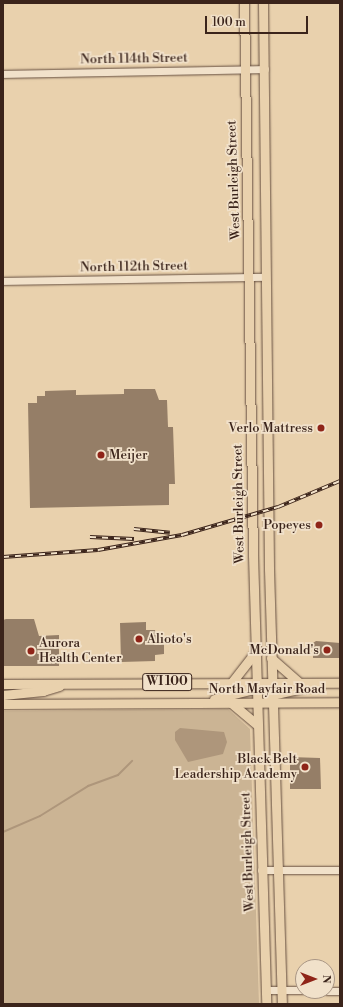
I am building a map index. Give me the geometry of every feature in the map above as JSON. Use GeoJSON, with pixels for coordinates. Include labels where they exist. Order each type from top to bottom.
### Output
{"type":"FeatureCollection","features":[{"type":"Feature","properties":{"kind":"main road","name":"West Burleigh Street"},"geometry":{"type":"LineString","coordinates":[[244,3],[256,701],[266,1004]]}},
{"type":"Feature","properties":{"kind":"main road"},"geometry":{"type":"LineString","coordinates":[[263,3],[265,69],[265,277],[271,658],[279,868],[282,1004]]}},
{"type":"Feature","properties":{"kind":"main road"},"geometry":{"type":"LineString","coordinates":[[232,682],[249,664],[255,652]]}},
{"type":"Feature","properties":{"kind":"main road"},"geometry":{"type":"LineString","coordinates":[[271,658],[299,682]]}},
{"type":"Feature","properties":{"kind":"main road","name":"North Mayfair Road"},"geometry":{"type":"LineString","coordinates":[[3,684],[232,682],[256,685]]}},
{"type":"Feature","properties":{"kind":"main road"},"geometry":{"type":"LineString","coordinates":[[204,702],[256,685],[272,682]]}},
{"type":"Feature","properties":{"kind":"main road","name":"North Mayfair Road"},"geometry":{"type":"LineString","coordinates":[[272,682],[340,683]]}},
{"type":"Feature","properties":{"kind":"main road"},"geometry":{"type":"LineString","coordinates":[[272,698],[325,682]]}},
{"type":"Feature","properties":{"kind":"main road"},"geometry":{"type":"LineString","coordinates":[[3,695],[43,692],[66,683]]}},
{"type":"Feature","properties":{"kind":"main road","name":"North Mayfair Road"},"geometry":{"type":"LineString","coordinates":[[3,704],[230,702],[256,701],[272,698],[340,702]]}},
{"type":"Feature","properties":{"kind":"main road"},"geometry":{"type":"LineString","coordinates":[[230,702],[257,725]]}},
{"type":"Feature","properties":{"kind":"street","name":"North 114th Street"},"geometry":{"type":"LineString","coordinates":[[3,74],[265,69]]}},
{"type":"Feature","properties":{"kind":"street","name":"North 112th Street"},"geometry":{"type":"LineString","coordinates":[[3,281],[265,277]]}},
{"type":"Feature","properties":{"kind":"street"},"geometry":{"type":"LineString","coordinates":[[262,870],[279,868],[340,870]]}},
{"type":"Feature","properties":{"kind":"street"},"geometry":{"type":"LineString","coordinates":[[265,990],[295,990]]}},
{"type":"Feature","properties":{"kind":"shaded area"},"geometry":{"type":"Polygon","coordinates":[[[228,709],[250,729],[259,1004],[3,1004],[3,711],[228,709]]]}},
{"type":"Feature","properties":{"kind":"shaded area"},"geometry":{"type":"Polygon","coordinates":[[[180,728],[224,732],[227,742],[223,754],[188,762],[175,740],[175,732],[180,728]]]}},
{"type":"Feature","properties":{"kind":"building","name":"Meijer"},"geometry":{"type":"Polygon","coordinates":[[[124,389],[155,389],[159,400],[167,400],[168,427],[173,427],[175,484],[169,484],[169,505],[30,508],[28,403],[37,403],[37,396],[45,396],[45,391],[76,390],[76,395],[124,394],[124,389]]]}},
{"type":"Feature","properties":{"kind":"building","name":"Aurora Health Center"},"geometry":{"type":"Polygon","coordinates":[[[34,619],[39,636],[59,635],[59,666],[3,666],[3,620],[34,619]]]}},
{"type":"Feature","properties":{"kind":"building","name":"Alioto's"},"geometry":{"type":"Polygon","coordinates":[[[146,622],[146,630],[155,630],[158,644],[164,644],[164,654],[155,655],[155,661],[121,662],[120,623],[146,622]]]}},
{"type":"Feature","properties":{"kind":"building","name":"McDonald's"},"geometry":{"type":"Polygon","coordinates":[[[316,641],[340,643],[340,658],[313,658],[313,643],[316,641]]]}},
{"type":"Feature","properties":{"kind":"building","name":"Black Belt Leadership Academy"},"geometry":{"type":"Polygon","coordinates":[[[290,757],[320,758],[321,789],[290,789],[290,757]]]}},
{"type":"Feature","properties":{"kind":"waterway"},"geometry":{"type":"LineString","coordinates":[[3,832],[40,816],[88,786],[118,775],[132,761]]}},
{"type":"Feature","properties":{"kind":"railway"},"geometry":{"type":"LineString","coordinates":[[3,557],[98,550],[182,535],[278,507],[340,481]]}},
{"type":"Feature","properties":{"kind":"railway"},"geometry":{"type":"LineString","coordinates":[[134,529],[170,533]]}},
{"type":"Feature","properties":{"kind":"railway"},"geometry":{"type":"LineString","coordinates":[[90,537],[134,539]]}},
{"type":"Feature","properties":{"kind":"place","name":"Verlo Mattress"},"geometry":{"type":"Point","coordinates":[321,428]}},
{"type":"Feature","properties":{"kind":"place","name":"Meijer"},"geometry":{"type":"Point","coordinates":[101,455]}},
{"type":"Feature","properties":{"kind":"place","name":"Popeyes"},"geometry":{"type":"Point","coordinates":[319,525]}},
{"type":"Feature","properties":{"kind":"place","name":"Alioto's"},"geometry":{"type":"Point","coordinates":[139,639]}},
{"type":"Feature","properties":{"kind":"place","name":"McDonald's"},"geometry":{"type":"Point","coordinates":[327,650]}},
{"type":"Feature","properties":{"kind":"place","name":"Aurora Health Center"},"geometry":{"type":"Point","coordinates":[31,651]}},
{"type":"Feature","properties":{"kind":"place","name":"Black Belt Leadership Academy"},"geometry":{"type":"Point","coordinates":[305,767]}}]}
